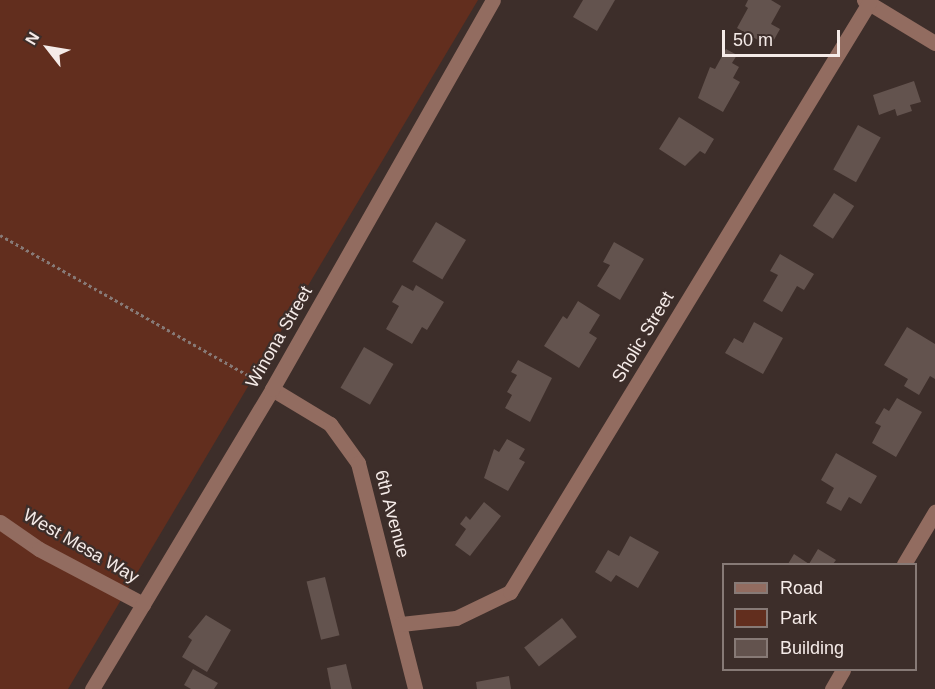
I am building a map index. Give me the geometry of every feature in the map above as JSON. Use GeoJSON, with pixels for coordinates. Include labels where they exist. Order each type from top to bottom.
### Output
{"type":"FeatureCollection","features":[{"type":"Feature","properties":{"kind":"street","name":"Winona Street"},"geometry":{"type":"LineString","coordinates":[[92,689],[272,389],[493,0]]}},
{"type":"Feature","properties":{"kind":"street"},"geometry":{"type":"LineString","coordinates":[[867,1],[935,43]]}},
{"type":"Feature","properties":{"kind":"street","name":"Sholic Street"},"geometry":{"type":"LineString","coordinates":[[401,624],[456,618],[510,592],[867,1]]}},
{"type":"Feature","properties":{"kind":"street","name":"6th Avenue"},"geometry":{"type":"LineString","coordinates":[[272,389],[330,424],[358,463],[401,624],[415,689]]}},
{"type":"Feature","properties":{"kind":"street"},"geometry":{"type":"LineString","coordinates":[[905,563],[935,512]]}},
{"type":"Feature","properties":{"kind":"street","name":"West Mesa Way"},"geometry":{"type":"LineString","coordinates":[[0,522],[39,549],[143,604]]}},
{"type":"Feature","properties":{"kind":"street"},"geometry":{"type":"LineString","coordinates":[[832,689],[842,671]]}},
{"type":"Feature","properties":{"kind":"path"},"geometry":{"type":"LineString","coordinates":[[0,235],[272,389]]}},
{"type":"Feature","properties":{"kind":"green space"},"geometry":{"type":"Polygon","coordinates":[[[0,0],[478,0],[68,689],[0,689],[0,0]]]}},
{"type":"Feature","properties":{"kind":"building"},"geometry":{"type":"Polygon","coordinates":[[[583,0],[615,0],[597,31],[573,17],[583,0]]]}},
{"type":"Feature","properties":{"kind":"building"},"geometry":{"type":"Polygon","coordinates":[[[748,0],[771,0],[781,6],[771,24],[780,29],[770,47],[737,28],[748,8],[745,6],[748,0]]]}},
{"type":"Feature","properties":{"kind":"building"},"geometry":{"type":"Polygon","coordinates":[[[726,49],[737,55],[732,63],[739,67],[733,78],[740,82],[723,112],[698,98],[710,67],[715,69],[726,49]]]}},
{"type":"Feature","properties":{"kind":"building"},"geometry":{"type":"Polygon","coordinates":[[[914,81],[921,102],[910,105],[912,111],[897,116],[895,109],[879,115],[873,95],[914,81]]]}},
{"type":"Feature","properties":{"kind":"building"},"geometry":{"type":"Polygon","coordinates":[[[679,117],[714,139],[705,154],[700,151],[685,166],[659,149],[679,117]]]}},
{"type":"Feature","properties":{"kind":"building"},"geometry":{"type":"Polygon","coordinates":[[[858,125],[881,138],[856,182],[833,170],[858,125]]]}},
{"type":"Feature","properties":{"kind":"building"},"geometry":{"type":"Polygon","coordinates":[[[834,193],[854,206],[833,239],[813,226],[834,193]]]}},
{"type":"Feature","properties":{"kind":"building"},"geometry":{"type":"Polygon","coordinates":[[[436,222],[466,240],[442,279],[412,261],[436,222]]]}},
{"type":"Feature","properties":{"kind":"building"},"geometry":{"type":"Polygon","coordinates":[[[614,242],[644,259],[620,300],[597,286],[610,265],[603,262],[614,242]]]}},
{"type":"Feature","properties":{"kind":"building"},"geometry":{"type":"Polygon","coordinates":[[[780,254],[814,274],[804,290],[797,286],[782,312],[763,301],[778,275],[770,271],[780,254]]]}},
{"type":"Feature","properties":{"kind":"building"},"geometry":{"type":"Polygon","coordinates":[[[402,285],[413,291],[416,285],[444,302],[427,330],[422,327],[412,344],[386,329],[399,306],[392,302],[402,285]]]}},
{"type":"Feature","properties":{"kind":"building"},"geometry":{"type":"Polygon","coordinates":[[[578,301],[600,315],[589,333],[597,338],[579,368],[544,346],[563,316],[567,319],[578,301]]]}},
{"type":"Feature","properties":{"kind":"building"},"geometry":{"type":"Polygon","coordinates":[[[754,322],[783,338],[763,374],[725,353],[734,338],[743,343],[754,322]]]}},
{"type":"Feature","properties":{"kind":"building"},"geometry":{"type":"Polygon","coordinates":[[[907,327],[935,344],[935,379],[930,376],[919,395],[904,386],[908,379],[884,365],[907,327]]]}},
{"type":"Feature","properties":{"kind":"building"},"geometry":{"type":"Polygon","coordinates":[[[364,347],[393,364],[370,405],[340,388],[364,347]]]}},
{"type":"Feature","properties":{"kind":"building"},"geometry":{"type":"Polygon","coordinates":[[[518,360],[552,378],[530,422],[505,408],[512,395],[507,392],[517,375],[511,372],[518,360]]]}},
{"type":"Feature","properties":{"kind":"building"},"geometry":{"type":"Polygon","coordinates":[[[897,398],[922,412],[896,457],[872,443],[881,426],[875,423],[884,408],[889,411],[897,398]]]}},
{"type":"Feature","properties":{"kind":"building"},"geometry":{"type":"Polygon","coordinates":[[[507,439],[525,449],[519,459],[525,462],[508,491],[484,478],[494,449],[499,452],[507,439]]]}},
{"type":"Feature","properties":{"kind":"building"},"geometry":{"type":"Polygon","coordinates":[[[836,453],[877,476],[861,504],[849,497],[841,511],[826,503],[834,488],[821,480],[836,453]]]}},
{"type":"Feature","properties":{"kind":"building"},"geometry":{"type":"Polygon","coordinates":[[[484,502],[501,516],[470,556],[455,545],[466,529],[460,524],[466,516],[470,520],[484,502]]]}},
{"type":"Feature","properties":{"kind":"building"},"geometry":{"type":"Polygon","coordinates":[[[630,536],[659,552],[638,588],[616,575],[611,582],[595,572],[608,550],[619,556],[630,536]]]}},
{"type":"Feature","properties":{"kind":"building"},"geometry":{"type":"Polygon","coordinates":[[[818,549],[836,560],[834,563],[810,563],[818,549]]]}},
{"type":"Feature","properties":{"kind":"building"},"geometry":{"type":"Polygon","coordinates":[[[794,554],[808,563],[789,563],[794,554]]]}},
{"type":"Feature","properties":{"kind":"building"},"geometry":{"type":"Polygon","coordinates":[[[325,577],[340,635],[321,640],[307,582],[325,577]]]}},
{"type":"Feature","properties":{"kind":"building"},"geometry":{"type":"Polygon","coordinates":[[[206,615],[231,630],[207,672],[182,657],[192,640],[188,637],[206,615]]]}},
{"type":"Feature","properties":{"kind":"building"},"geometry":{"type":"Polygon","coordinates":[[[562,618],[577,637],[539,666],[524,648],[562,618]]]}},
{"type":"Feature","properties":{"kind":"building"},"geometry":{"type":"Polygon","coordinates":[[[346,664],[352,689],[331,689],[327,668],[346,664]]]}},
{"type":"Feature","properties":{"kind":"building"},"geometry":{"type":"Polygon","coordinates":[[[193,669],[218,683],[214,689],[191,689],[184,685],[193,669]]]}},
{"type":"Feature","properties":{"kind":"building"},"geometry":{"type":"Polygon","coordinates":[[[509,676],[511,689],[477,689],[476,682],[509,676]]]}}]}
